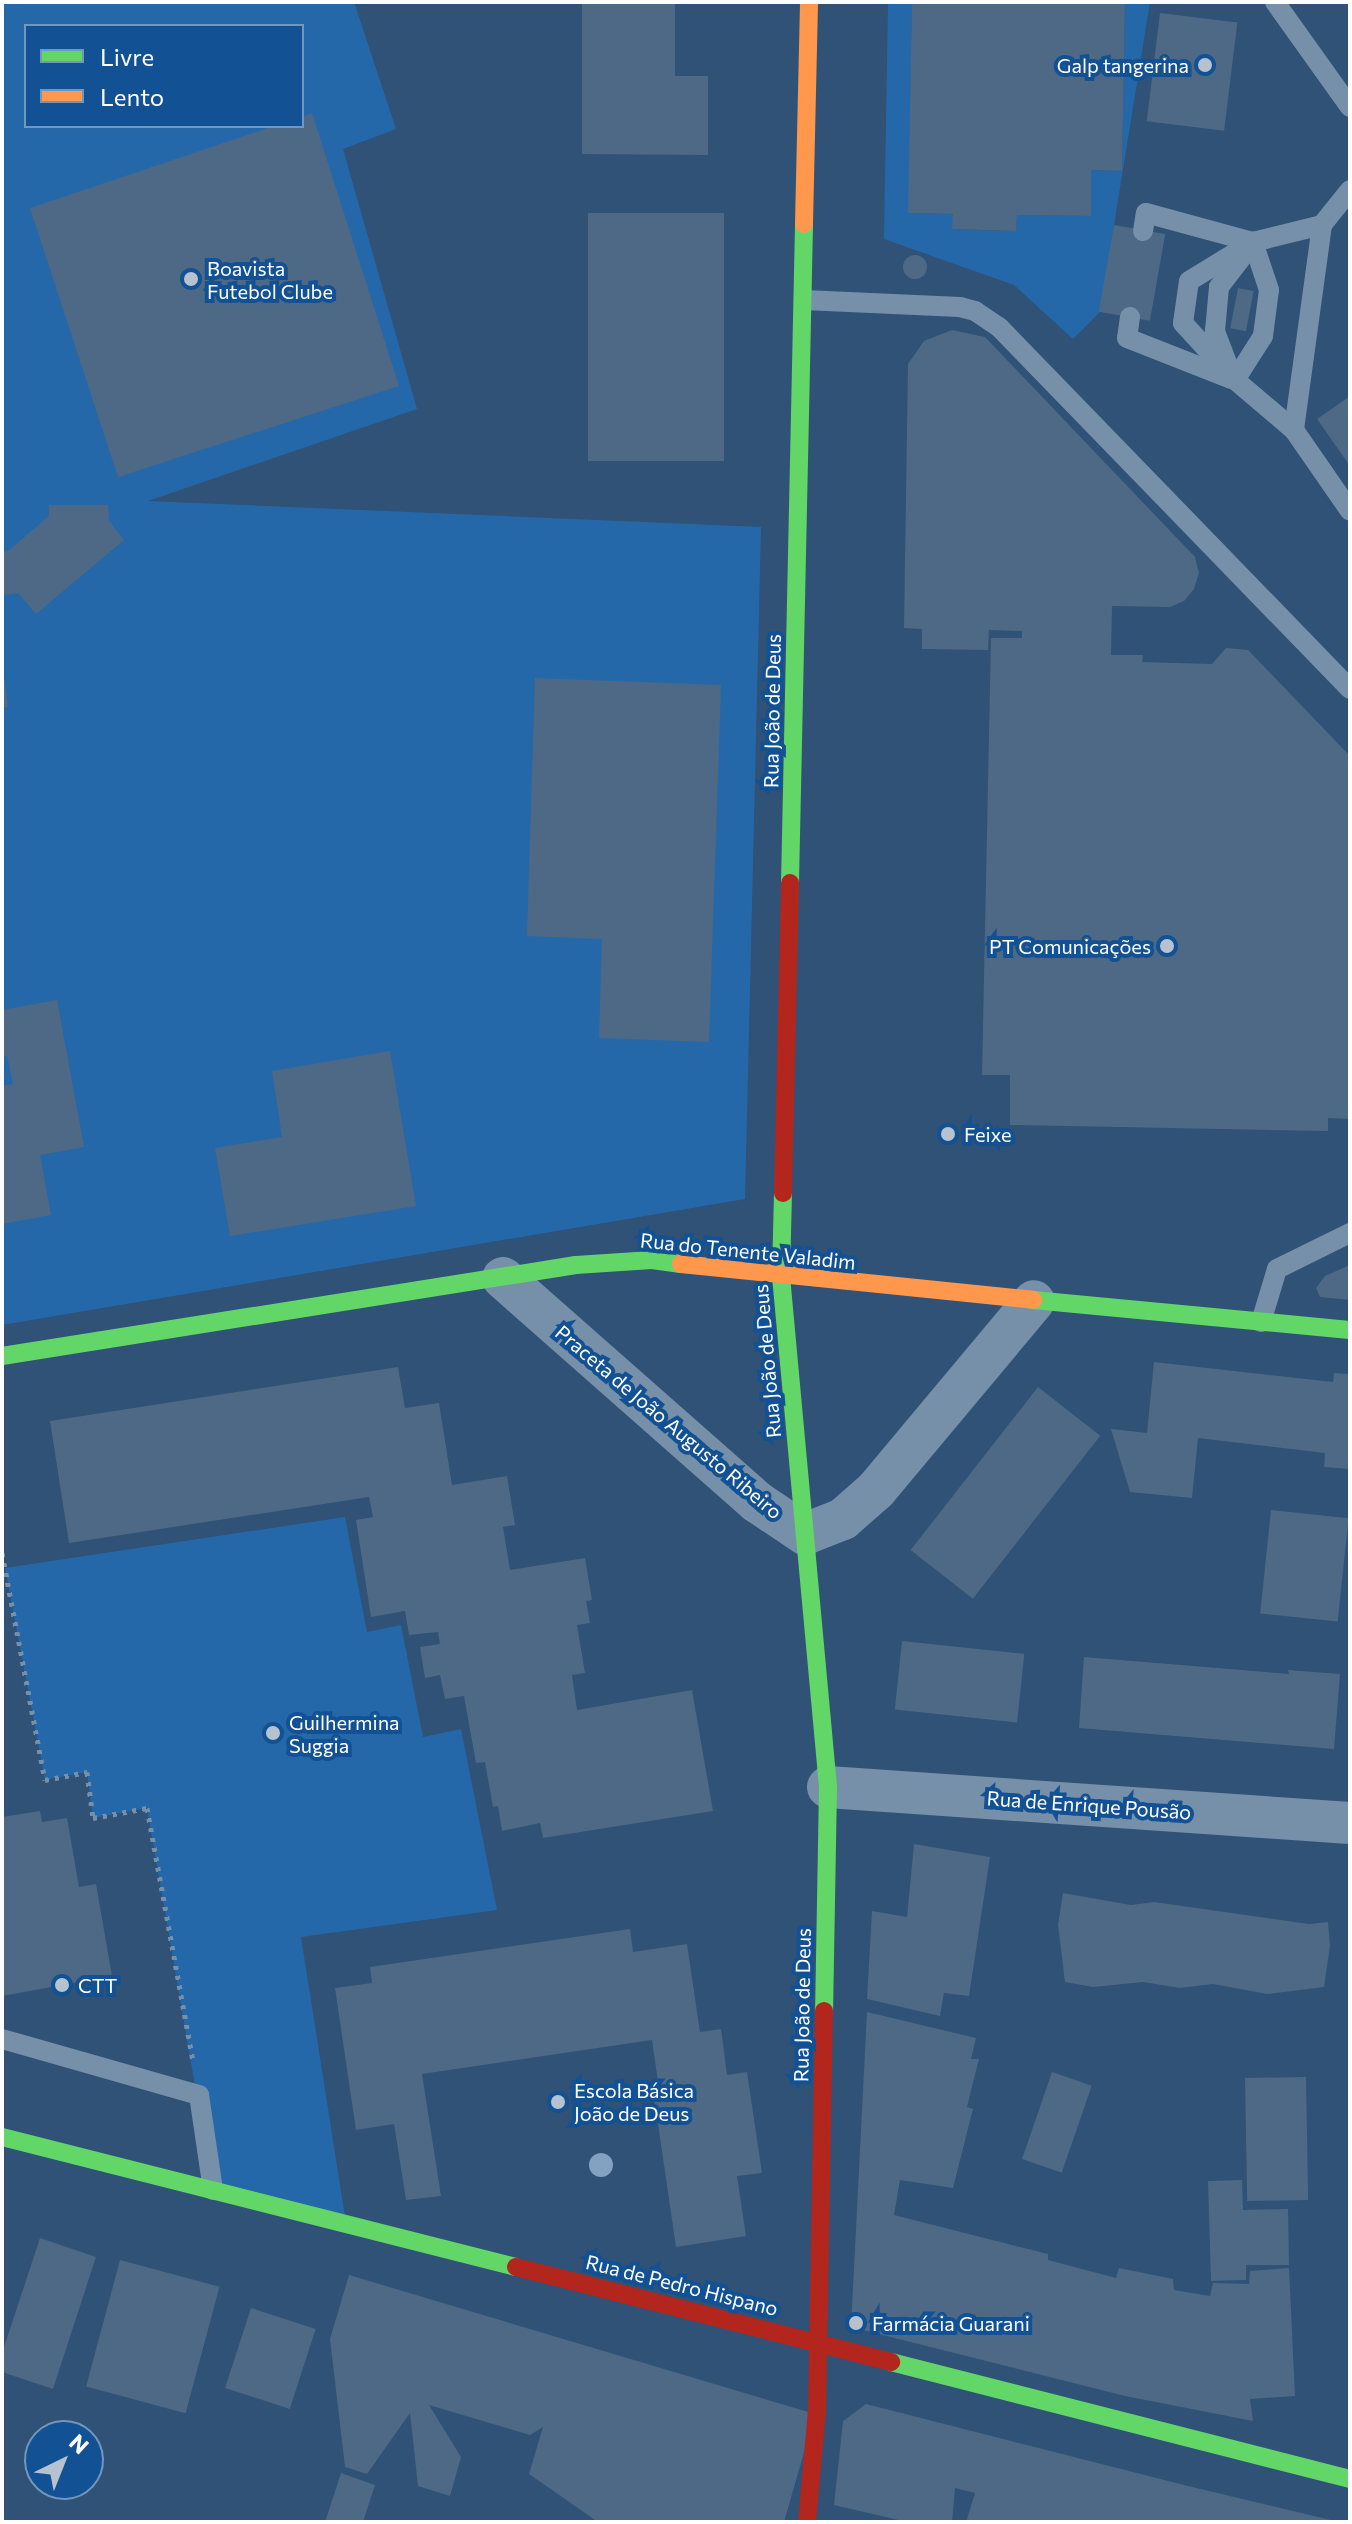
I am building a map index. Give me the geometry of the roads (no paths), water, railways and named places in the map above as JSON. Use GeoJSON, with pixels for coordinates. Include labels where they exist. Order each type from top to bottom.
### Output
{"type":"FeatureCollection","features":[{"type":"Feature","properties":{"kind":"main road","name":"Rua João de Deus"},"geometry":{"type":"LineString","coordinates":[[807,2522],[819,2342],[828,1787],[781,1276],[809,2]]}},
{"type":"Feature","properties":{"kind":"main road","name":"Rua do Tenente Valadim"},"geometry":{"type":"LineString","coordinates":[[2,1356],[576,1265],[652,1260],[781,1276],[1350,1330]]}},
{"type":"Feature","properties":{"kind":"main road","name":"Rua de Pedro Hispano"},"geometry":{"type":"LineString","coordinates":[[2,2137],[1350,2479]]}},
{"type":"Feature","properties":{"kind":"street","name":"Praceta de João Augusto Ribeiro"},"geometry":{"type":"LineString","coordinates":[[503,1278],[757,1502],[805,1534]]}},
{"type":"Feature","properties":{"kind":"street"},"geometry":{"type":"LineString","coordinates":[[805,1534],[843,1519],[876,1490],[1034,1301]]}},
{"type":"Feature","properties":{"kind":"street","name":"Rua de Enrique Pousão"},"geometry":{"type":"LineString","coordinates":[[828,1787],[1350,1823]]}},
{"type":"Feature","properties":{"kind":"lane"},"geometry":{"type":"LineString","coordinates":[[1275,2],[1350,107]]}},
{"type":"Feature","properties":{"kind":"lane"},"geometry":{"type":"LineString","coordinates":[[1294,430],[1322,225],[1350,190]]}},
{"type":"Feature","properties":{"kind":"lane"},"geometry":{"type":"LineString","coordinates":[[1143,231],[1146,213],[1253,242]]}},
{"type":"Feature","properties":{"kind":"lane"},"geometry":{"type":"LineString","coordinates":[[1322,225],[1253,242],[1189,281],[1183,323],[1235,380],[1294,430],[1350,511]]}},
{"type":"Feature","properties":{"kind":"lane"},"geometry":{"type":"LineString","coordinates":[[1235,380],[1215,331],[1219,287],[1253,242]]}},
{"type":"Feature","properties":{"kind":"lane"},"geometry":{"type":"LineString","coordinates":[[1235,380],[1263,336],[1269,290],[1253,242]]}},
{"type":"Feature","properties":{"kind":"lane"},"geometry":{"type":"LineString","coordinates":[[804,300],[960,307],[975,311],[999,327],[1350,689]]}},
{"type":"Feature","properties":{"kind":"lane"},"geometry":{"type":"LineString","coordinates":[[1130,317],[1127,338],[1235,380]]}},
{"type":"Feature","properties":{"kind":"lane"},"geometry":{"type":"LineString","coordinates":[[1261,1322],[1277,1269],[1350,1233]]}},
{"type":"Feature","properties":{"kind":"lane"},"geometry":{"type":"LineString","coordinates":[[2,2039],[199,2095],[213,2190]]}},
{"type":"Feature","properties":{"kind":"place","name":"Galp tangerina"},"geometry":{"type":"Point","coordinates":[1205,65]}},
{"type":"Feature","properties":{"kind":"place","name":"Boavista Futebol Clube"},"geometry":{"type":"Point","coordinates":[191,279]}},
{"type":"Feature","properties":{"kind":"place","name":"PT Comunicações"},"geometry":{"type":"Point","coordinates":[1167,946]}},
{"type":"Feature","properties":{"kind":"place","name":"Feixe"},"geometry":{"type":"Point","coordinates":[948,1134]}},
{"type":"Feature","properties":{"kind":"place","name":"Guilhermina Suggia"},"geometry":{"type":"Point","coordinates":[273,1733]}},
{"type":"Feature","properties":{"kind":"place","name":"CTT"},"geometry":{"type":"Point","coordinates":[62,1985]}},
{"type":"Feature","properties":{"kind":"place","name":"Escola Básica João de Deus"},"geometry":{"type":"Point","coordinates":[558,2102]}},
{"type":"Feature","properties":{"kind":"place","name":"Farmácia Guarani"},"geometry":{"type":"Point","coordinates":[856,2323]}}]}
